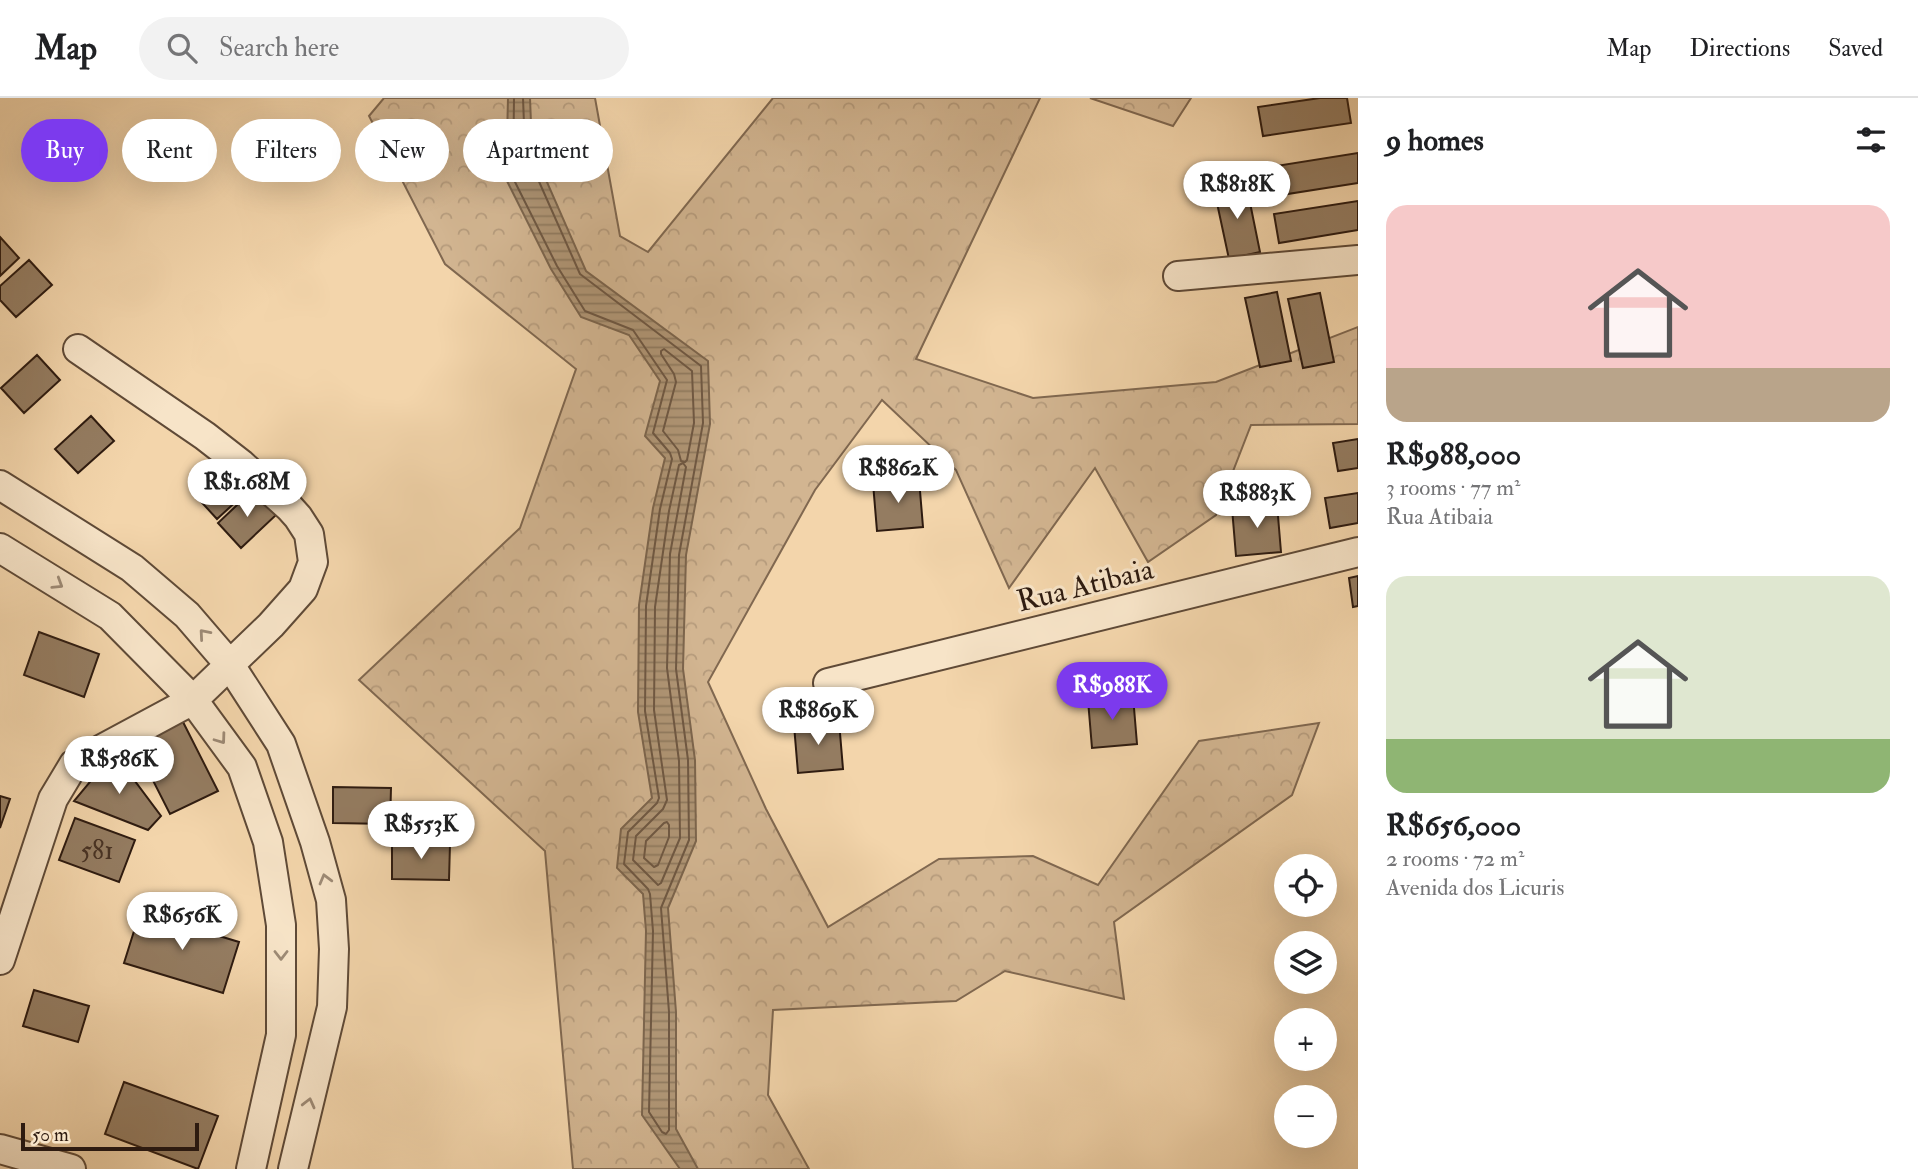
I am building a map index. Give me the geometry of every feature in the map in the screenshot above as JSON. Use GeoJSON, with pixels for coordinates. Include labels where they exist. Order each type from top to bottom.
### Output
{"type":"FeatureCollection","features":[{"type":"Feature","properties":{"kind":"street"},"geometry":{"type":"LineString","coordinates":[[1178,276],[1358,260]]}},
{"type":"Feature","properties":{"kind":"street"},"geometry":{"type":"LineString","coordinates":[[0,960],[53,799],[74,764],[193,700],[271,625],[303,589],[313,562],[309,534],[289,507],[205,436],[78,349]]}},
{"type":"Feature","properties":{"kind":"street"},"geometry":{"type":"LineString","coordinates":[[0,485],[132,568],[187,615],[230,665],[281,744],[315,842],[331,900],[334,949],[332,1007],[293,1169]]}},
{"type":"Feature","properties":{"kind":"street"},"geometry":{"type":"LineString","coordinates":[[0,548],[110,616],[193,700],[242,766],[268,842],[281,925],[281,1035],[251,1169]]}},
{"type":"Feature","properties":{"kind":"street","name":"Rua Atibaia"},"geometry":{"type":"LineString","coordinates":[[828,683],[1358,552]]}},
{"type":"Feature","properties":{"kind":"street"},"geometry":{"type":"LineString","coordinates":[[0,1149],[71,1169]]}},
{"type":"Feature","properties":{"kind":"green space"},"geometry":{"type":"Polygon","coordinates":[[[384,98],[595,98],[599,119],[463,119],[463,182],[610,182],[620,236],[648,252],[773,98],[1040,98],[916,359],[1033,398],[1216,382],[1358,327],[1358,424],[1251,425],[1216,515],[1148,562],[1095,468],[1009,588],[956,470],[882,400],[815,490],[708,682],[766,809],[828,927],[939,859],[1033,856],[1098,885],[1199,741],[1319,723],[1292,795],[1114,922],[1124,999],[1005,971],[956,1001],[773,1010],[768,1095],[809,1169],[573,1169],[545,851],[359,680],[520,528],[576,369],[445,264],[403,182],[449,182],[449,119],[371,119],[369,116],[384,98]]]}},
{"type":"Feature","properties":{"kind":"green space"},"geometry":{"type":"Polygon","coordinates":[[[1090,98],[1191,98],[1173,126],[1090,98]]]}},
{"type":"Feature","properties":{"kind":"water"},"geometry":{"type":"Polygon","coordinates":[[[508,98],[530,98],[531,119],[507,119],[508,98]]]}},
{"type":"Feature","properties":{"kind":"water"},"geometry":{"type":"Polygon","coordinates":[[[508,182],[547,182],[586,271],[708,361],[710,424],[686,555],[683,669],[695,760],[696,841],[668,908],[676,1012],[676,1129],[698,1169],[680,1169],[642,1115],[646,931],[643,894],[617,868],[621,829],[652,798],[638,712],[639,605],[653,508],[665,458],[645,436],[660,381],[629,335],[581,317],[551,269],[508,182]]]}},
{"type":"Feature","properties":{"kind":"building"},"geometry":{"type":"Polygon","coordinates":[[[1320,98],[1347,98],[1351,123],[1263,136],[1258,107],[1320,98]]]}},
{"type":"Feature","properties":{"kind":"building"},"geometry":{"type":"Polygon","coordinates":[[[1358,153],[1358,183],[1281,195],[1276,166],[1358,153]]]}},
{"type":"Feature","properties":{"kind":"building"},"geometry":{"type":"Polygon","coordinates":[[[1246,183],[1260,252],[1229,259],[1214,189],[1246,183]]]}},
{"type":"Feature","properties":{"kind":"building"},"geometry":{"type":"Polygon","coordinates":[[[1358,201],[1358,230],[1279,243],[1274,214],[1358,201]]]}},
{"type":"Feature","properties":{"kind":"building"},"geometry":{"type":"Polygon","coordinates":[[[0,237],[19,258],[0,276],[0,237]]]}},
{"type":"Feature","properties":{"kind":"building"},"geometry":{"type":"Polygon","coordinates":[[[29,260],[52,285],[16,317],[0,300],[0,286],[29,260]]]}},
{"type":"Feature","properties":{"kind":"building"},"geometry":{"type":"Polygon","coordinates":[[[1277,292],[1291,361],[1260,367],[1245,298],[1277,292]]]}},
{"type":"Feature","properties":{"kind":"building"},"geometry":{"type":"Polygon","coordinates":[[[1320,293],[1334,362],[1303,368],[1288,299],[1320,293]]]}},
{"type":"Feature","properties":{"kind":"building"},"geometry":{"type":"Polygon","coordinates":[[[37,355],[60,380],[24,413],[1,388],[37,355]]]}},
{"type":"Feature","properties":{"kind":"building"},"geometry":{"type":"Polygon","coordinates":[[[91,416],[114,441],[78,473],[55,449],[91,416]]]}},
{"type":"Feature","properties":{"kind":"building"},"geometry":{"type":"Polygon","coordinates":[[[1358,439],[1358,468],[1338,471],[1333,443],[1358,439]]]}},
{"type":"Feature","properties":{"kind":"building"},"geometry":{"type":"Polygon","coordinates":[[[229,461],[253,486],[217,519],[194,494],[229,461]]]}},
{"type":"Feature","properties":{"kind":"building"},"geometry":{"type":"Polygon","coordinates":[[[919,479],[923,527],[877,531],[873,483],[919,479]]]}},
{"type":"Feature","properties":{"kind":"building"},"geometry":{"type":"Polygon","coordinates":[[[253,490],[276,515],[241,548],[218,523],[253,490]]]}},
{"type":"Feature","properties":{"kind":"building"},"geometry":{"type":"Polygon","coordinates":[[[1358,493],[1358,523],[1330,528],[1325,498],[1358,493]]]}},
{"type":"Feature","properties":{"kind":"building"},"geometry":{"type":"Polygon","coordinates":[[[1277,504],[1281,552],[1236,556],[1232,508],[1277,504]]]}},
{"type":"Feature","properties":{"kind":"building"},"geometry":{"type":"Polygon","coordinates":[[[1358,576],[1358,606],[1353,607],[1349,578],[1358,576]]]}},
{"type":"Feature","properties":{"kind":"building"},"geometry":{"type":"Polygon","coordinates":[[[39,632],[99,654],[84,697],[24,675],[39,632]]]}},
{"type":"Feature","properties":{"kind":"building"},"geometry":{"type":"Polygon","coordinates":[[[1133,696],[1137,744],[1092,748],[1088,700],[1133,696]]]}},
{"type":"Feature","properties":{"kind":"building"},"geometry":{"type":"Polygon","coordinates":[[[182,720],[218,791],[170,814],[134,743],[182,720]]]}},
{"type":"Feature","properties":{"kind":"building"},"geometry":{"type":"Polygon","coordinates":[[[839,721],[843,769],[798,773],[794,725],[839,721]]]}},
{"type":"Feature","properties":{"kind":"building"},"geometry":{"type":"Polygon","coordinates":[[[114,753],[161,816],[148,830],[74,801],[114,753]]]}},
{"type":"Feature","properties":{"kind":"building"},"geometry":{"type":"Polygon","coordinates":[[[333,787],[391,788],[390,824],[333,823],[333,787]]]}},
{"type":"Feature","properties":{"kind":"building"},"geometry":{"type":"Polygon","coordinates":[[[0,796],[10,799],[0,828],[0,796]]]}},
{"type":"Feature","properties":{"kind":"building"},"geometry":{"type":"Polygon","coordinates":[[[75,818],[135,840],[119,882],[59,860],[75,818]]]}},
{"type":"Feature","properties":{"kind":"building"},"geometry":{"type":"Polygon","coordinates":[[[392,843],[450,844],[449,880],[392,879],[392,843]]]}},
{"type":"Feature","properties":{"kind":"building"},"geometry":{"type":"Polygon","coordinates":[[[140,912],[239,942],[223,993],[124,963],[140,912]]]}},
{"type":"Feature","properties":{"kind":"building"},"geometry":{"type":"Polygon","coordinates":[[[34,990],[89,1006],[78,1042],[23,1026],[34,990]]]}},
{"type":"Feature","properties":{"kind":"building"},"geometry":{"type":"Polygon","coordinates":[[[124,1082],[218,1116],[198,1169],[105,1134],[124,1082]]]}}]}
